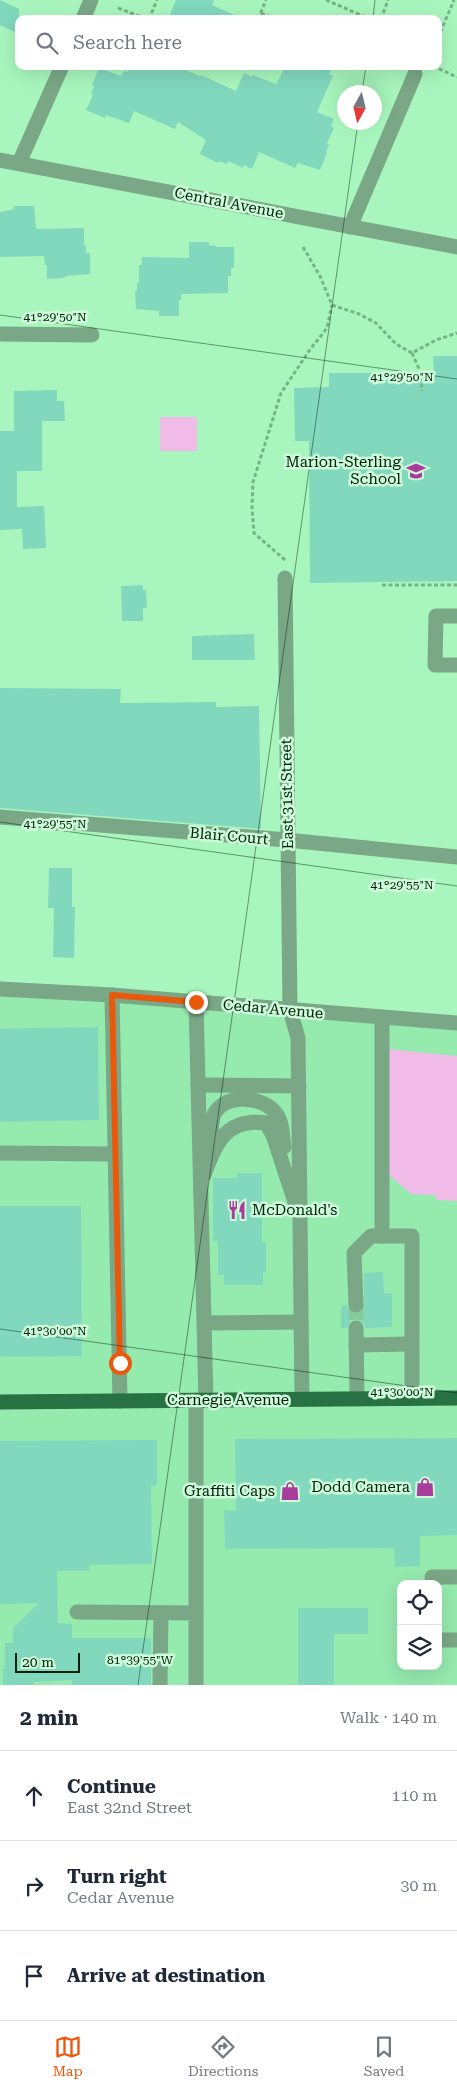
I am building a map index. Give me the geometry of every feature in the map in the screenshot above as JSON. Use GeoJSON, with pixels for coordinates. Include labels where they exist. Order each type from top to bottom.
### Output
{"type":"FeatureCollection","features":[{"type":"Feature","properties":{"kind":"main road","name":"Carnegie Avenue"},"geometry":{"type":"LineString","coordinates":[[0,1402],[457,1398]]}},
{"type":"Feature","properties":{"kind":"street"},"geometry":{"type":"LineString","coordinates":[[85,15],[91,0]]}},
{"type":"Feature","properties":{"kind":"street"},"geometry":{"type":"LineString","coordinates":[[19,163],[60,70]]}},
{"type":"Feature","properties":{"kind":"street"},"geometry":{"type":"LineString","coordinates":[[350,227],[414,74]]}},
{"type":"Feature","properties":{"kind":"street","name":"Central Avenue"},"geometry":{"type":"LineString","coordinates":[[0,160],[457,247]]}},
{"type":"Feature","properties":{"kind":"street"},"geometry":{"type":"LineString","coordinates":[[0,334],[92,335]]}},
{"type":"Feature","properties":{"kind":"street","name":"East 31st Street"},"geometry":{"type":"LineString","coordinates":[[285,578],[290,1010],[298,1038],[302,1399]]}},
{"type":"Feature","properties":{"kind":"street"},"geometry":{"type":"LineString","coordinates":[[457,616],[436,616],[435,665],[457,665]]}},
{"type":"Feature","properties":{"kind":"street","name":"Blair Court"},"geometry":{"type":"LineString","coordinates":[[0,818],[287,840],[457,857]]}},
{"type":"Feature","properties":{"kind":"street","name":"Cedar Avenue"},"geometry":{"type":"LineString","coordinates":[[0,989],[112,995],[457,1023]]}},
{"type":"Feature","properties":{"kind":"street"},"geometry":{"type":"LineString","coordinates":[[112,995],[120,1401]]}},
{"type":"Feature","properties":{"kind":"street"},"geometry":{"type":"LineString","coordinates":[[196,1002],[204,1323],[196,1613],[196,1685]]}},
{"type":"Feature","properties":{"kind":"street"},"geometry":{"type":"LineString","coordinates":[[382,1017],[382,1236]]}},
{"type":"Feature","properties":{"kind":"street"},"geometry":{"type":"LineString","coordinates":[[198,1086],[299,1086]]}},
{"type":"Feature","properties":{"kind":"street"},"geometry":{"type":"LineString","coordinates":[[211,1155],[213,1118],[220,1106],[232,1100],[246,1100],[263,1104],[273,1110],[280,1119],[289,1185]]}},
{"type":"Feature","properties":{"kind":"street"},"geometry":{"type":"LineString","coordinates":[[201,1186],[211,1155],[224,1134],[240,1124],[251,1121],[266,1123],[273,1135],[300,1218]]}},
{"type":"Feature","properties":{"kind":"street"},"geometry":{"type":"LineString","coordinates":[[0,1153],[115,1154]]}},
{"type":"Feature","properties":{"kind":"street"},"geometry":{"type":"LineString","coordinates":[[356,1305],[354,1253],[371,1236],[412,1236],[412,1398]]}},
{"type":"Feature","properties":{"kind":"street"},"geometry":{"type":"LineString","coordinates":[[204,1323],[301,1322]]}},
{"type":"Feature","properties":{"kind":"street"},"geometry":{"type":"LineString","coordinates":[[356,1328],[357,1399]]}},
{"type":"Feature","properties":{"kind":"street"},"geometry":{"type":"LineString","coordinates":[[356,1345],[412,1344]]}},
{"type":"Feature","properties":{"kind":"street"},"geometry":{"type":"LineString","coordinates":[[432,1577],[457,1577]]}},
{"type":"Feature","properties":{"kind":"street"},"geometry":{"type":"LineString","coordinates":[[77,1612],[196,1613]]}},
{"type":"Feature","properties":{"kind":"street"},"geometry":{"type":"LineString","coordinates":[[160,1685],[161,1613]]}},
{"type":"Feature","properties":{"kind":"path"},"geometry":{"type":"LineString","coordinates":[[150,15],[157,0]]}},
{"type":"Feature","properties":{"kind":"path"},"geometry":{"type":"LineString","coordinates":[[266,0],[261,13],[266,15]]}},
{"type":"Feature","properties":{"kind":"path"},"geometry":{"type":"LineString","coordinates":[[326,0],[361,15]]}},
{"type":"Feature","properties":{"kind":"path"},"geometry":{"type":"LineString","coordinates":[[382,15],[388,0]]}},
{"type":"Feature","properties":{"kind":"path"},"geometry":{"type":"LineString","coordinates":[[442,28],[454,0]]}},
{"type":"Feature","properties":{"kind":"path"},"geometry":{"type":"LineString","coordinates":[[118,8],[137,15]]}},
{"type":"Feature","properties":{"kind":"path"},"geometry":{"type":"LineString","coordinates":[[441,70],[457,77]]}},
{"type":"Feature","properties":{"kind":"path"},"geometry":{"type":"LineString","coordinates":[[285,578],[287,562],[254,533],[252,508],[254,482],[280,393],[309,350],[327,328],[332,305],[320,276],[303,247]]}},
{"type":"Feature","properties":{"kind":"path"},"geometry":{"type":"LineString","coordinates":[[332,305],[359,314],[376,324],[396,344],[412,353],[420,371],[422,391]]}},
{"type":"Feature","properties":{"kind":"path"},"geometry":{"type":"LineString","coordinates":[[412,353],[436,340],[457,333]]}},
{"type":"Feature","properties":{"kind":"path"},"geometry":{"type":"LineString","coordinates":[[382,585],[457,585]]}},
{"type":"Feature","properties":{"kind":"shaded area"},"geometry":{"type":"Polygon","coordinates":[[[160,417],[197,417],[197,451],[160,451],[160,417]]]}},
{"type":"Feature","properties":{"kind":"shaded area"},"geometry":{"type":"Polygon","coordinates":[[[0,989],[457,1023],[457,1685],[0,1685],[0,989]]]}},
{"type":"Feature","properties":{"kind":"shaded area"},"geometry":{"type":"Polygon","coordinates":[[[388,1049],[457,1056],[457,1201],[436,1200],[436,1195],[411,1194],[389,1175],[388,1049]]]}},
{"type":"Feature","properties":{"kind":"building"},"geometry":{"type":"Polygon","coordinates":[[[0,0],[19,9],[19,15],[15,15],[15,32],[0,25],[0,0]]]}},
{"type":"Feature","properties":{"kind":"building"},"geometry":{"type":"Polygon","coordinates":[[[176,0],[214,0],[212,5],[234,15],[172,15],[170,14],[176,0]]]}},
{"type":"Feature","properties":{"kind":"building"},"geometry":{"type":"Polygon","coordinates":[[[98,70],[104,70],[121,76],[124,71],[128,72],[129,70],[186,70],[236,91],[244,73],[276,84],[284,70],[331,70],[329,74],[333,76],[317,112],[334,119],[331,126],[334,128],[327,143],[329,145],[327,153],[320,170],[298,163],[295,168],[259,152],[252,169],[244,165],[243,168],[228,161],[227,164],[219,161],[218,163],[200,154],[206,140],[178,122],[175,129],[134,111],[129,123],[106,115],[105,118],[86,110],[93,95],[91,94],[94,86],[92,85],[98,70]]]}},
{"type":"Feature","properties":{"kind":"building"},"geometry":{"type":"Polygon","coordinates":[[[14,206],[34,206],[36,229],[84,228],[84,245],[86,245],[86,253],[90,253],[90,274],[47,279],[47,265],[45,265],[44,256],[0,257],[0,212],[14,209],[14,206]]]}},
{"type":"Feature","properties":{"kind":"building"},"geometry":{"type":"Polygon","coordinates":[[[189,242],[209,242],[209,245],[216,247],[234,247],[234,268],[231,268],[231,276],[228,276],[228,293],[181,294],[179,316],[159,316],[159,311],[136,309],[135,291],[137,291],[137,282],[139,282],[139,265],[142,265],[142,257],[189,258],[189,242]]]}},
{"type":"Feature","properties":{"kind":"building"},"geometry":{"type":"Polygon","coordinates":[[[433,356],[457,356],[457,581],[310,583],[309,441],[295,441],[294,388],[329,387],[329,373],[383,373],[383,378],[434,378],[433,356]]]}},
{"type":"Feature","properties":{"kind":"building"},"geometry":{"type":"Polygon","coordinates":[[[57,390],[57,401],[64,401],[65,421],[42,421],[42,471],[17,471],[17,507],[44,506],[46,548],[23,549],[22,529],[0,530],[0,431],[14,431],[14,391],[57,390]]]}},
{"type":"Feature","properties":{"kind":"building"},"geometry":{"type":"Polygon","coordinates":[[[143,585],[143,590],[146,590],[147,608],[143,608],[143,621],[122,621],[121,586],[143,585]]]}},
{"type":"Feature","properties":{"kind":"building"},"geometry":{"type":"Polygon","coordinates":[[[254,634],[255,660],[192,660],[192,636],[254,634]]]}},
{"type":"Feature","properties":{"kind":"building"},"geometry":{"type":"Polygon","coordinates":[[[0,688],[121,689],[120,703],[216,702],[216,707],[259,706],[261,829],[0,808],[0,688]]]}},
{"type":"Feature","properties":{"kind":"building"},"geometry":{"type":"Polygon","coordinates":[[[49,868],[72,868],[72,907],[75,907],[74,958],[53,957],[54,908],[48,908],[49,868]]]}},
{"type":"Feature","properties":{"kind":"building"},"geometry":{"type":"Polygon","coordinates":[[[98,1027],[99,1120],[0,1122],[0,1029],[98,1027]]]}},
{"type":"Feature","properties":{"kind":"building","name":"McDonald's"},"geometry":{"type":"Polygon","coordinates":[[[237,1173],[262,1173],[262,1242],[266,1242],[266,1272],[263,1272],[263,1285],[224,1285],[224,1275],[218,1275],[218,1241],[213,1241],[213,1178],[237,1178],[237,1173]]]}},
{"type":"Feature","properties":{"kind":"building"},"geometry":{"type":"Polygon","coordinates":[[[0,1206],[81,1206],[82,1356],[0,1357],[0,1206]]]}},
{"type":"Feature","properties":{"kind":"building"},"geometry":{"type":"Polygon","coordinates":[[[383,1272],[384,1293],[392,1293],[392,1327],[365,1328],[364,1323],[356,1319],[351,1320],[347,1328],[341,1328],[341,1305],[347,1305],[348,1310],[356,1314],[361,1313],[364,1309],[364,1273],[383,1272]]]}},
{"type":"Feature","properties":{"kind":"building"},"geometry":{"type":"Polygon","coordinates":[[[457,1438],[457,1535],[420,1536],[420,1566],[395,1567],[394,1548],[225,1549],[224,1510],[236,1511],[235,1439],[457,1438]]]}},
{"type":"Feature","properties":{"kind":"building"},"geometry":{"type":"Polygon","coordinates":[[[157,1440],[157,1485],[151,1486],[152,1564],[89,1565],[89,1571],[57,1571],[58,1623],[72,1624],[72,1638],[151,1638],[151,1685],[72,1685],[72,1680],[34,1682],[34,1685],[3,1685],[5,1643],[13,1643],[13,1628],[39,1603],[0,1604],[0,1441],[157,1440]]]}},
{"type":"Feature","properties":{"kind":"building"},"geometry":{"type":"Polygon","coordinates":[[[298,1608],[368,1608],[368,1634],[334,1634],[334,1685],[298,1685],[298,1608]]]}},
{"type":"Feature","properties":{"kind":"tunnel"},"geometry":{"type":"LineString","coordinates":[[356,1305],[356,1328]]}},
{"type":"Feature","properties":{"kind":"place","name":"Marion-Sterling School"},"geometry":{"type":"Point","coordinates":[416,471]}},
{"type":"Feature","properties":{"kind":"place","name":"McDonald's"},"geometry":{"type":"Point","coordinates":[237,1210]}},
{"type":"Feature","properties":{"kind":"place","name":"Dodd Camera"},"geometry":{"type":"Point","coordinates":[425,1487]}},
{"type":"Feature","properties":{"kind":"place","name":"Graffiti Caps"},"geometry":{"type":"Point","coordinates":[290,1491]}},
{"type":"Feature","properties":{"kind":"route"},"geometry":{"type":"LineString","coordinates":[[120,1363],[112,995],[196,1002]]}}]}
